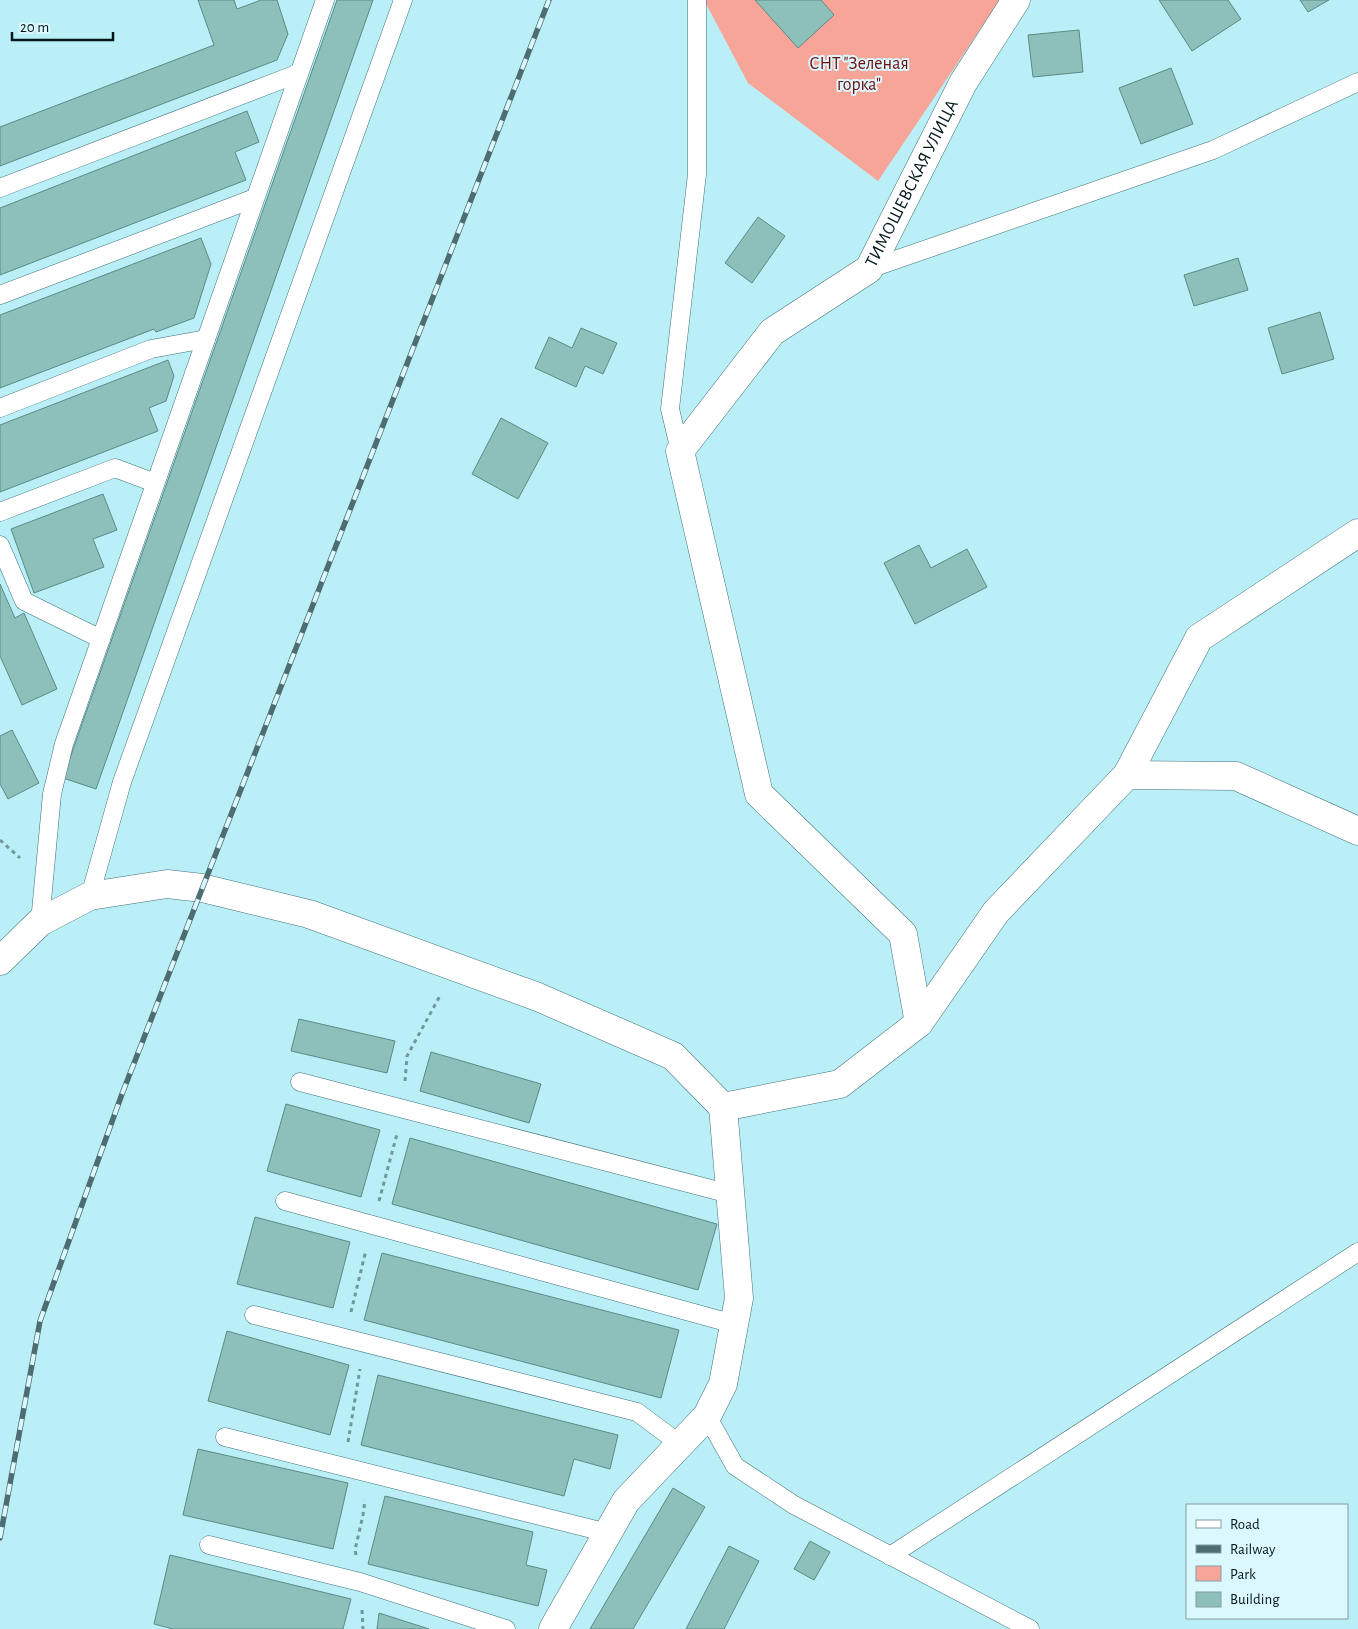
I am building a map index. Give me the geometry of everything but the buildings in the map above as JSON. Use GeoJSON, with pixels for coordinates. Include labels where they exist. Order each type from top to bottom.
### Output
{"type":"FeatureCollection","features":[{"type":"Feature","properties":{"kind":"street","name":"ТИМОШЕВСКАЯ УЛИЦА"},"geometry":{"type":"LineString","coordinates":[[680,451],[772,332],[869,269],[963,83],[1016,0]]}},
{"type":"Feature","properties":{"kind":"street"},"geometry":{"type":"LineString","coordinates":[[680,451],[759,794],[903,934],[919,1023]]}},
{"type":"Feature","properties":{"kind":"street"},"geometry":{"type":"LineString","coordinates":[[723,1107],[840,1084],[919,1023],[996,912],[1127,775],[1200,638],[1358,533]]}},
{"type":"Feature","properties":{"kind":"street"},"geometry":{"type":"LineString","coordinates":[[1127,775],[1236,776],[1358,831]]}},
{"type":"Feature","properties":{"kind":"street"},"geometry":{"type":"LineString","coordinates":[[0,961],[40,922],[90,896],[168,884],[202,888],[309,914],[538,998],[673,1056],[723,1107],[738,1298],[723,1384],[707,1416],[626,1501],[553,1629]]}},
{"type":"Feature","properties":{"kind":"lane"},"geometry":{"type":"LineString","coordinates":[[40,922],[52,794],[64,744],[324,0]]}},
{"type":"Feature","properties":{"kind":"lane"},"geometry":{"type":"LineString","coordinates":[[90,896],[122,782],[403,0]]}},
{"type":"Feature","properties":{"kind":"lane"},"geometry":{"type":"LineString","coordinates":[[680,451],[670,409],[697,174],[693,4]]}},
{"type":"Feature","properties":{"kind":"lane"},"geometry":{"type":"LineString","coordinates":[[0,188],[299,73]]}},
{"type":"Feature","properties":{"kind":"lane"},"geometry":{"type":"LineString","coordinates":[[869,269],[1213,150],[1358,82]]}},
{"type":"Feature","properties":{"kind":"lane"},"geometry":{"type":"LineString","coordinates":[[0,295],[255,198]]}},
{"type":"Feature","properties":{"kind":"lane"},"geometry":{"type":"LineString","coordinates":[[0,408],[151,349],[206,339]]}},
{"type":"Feature","properties":{"kind":"lane"},"geometry":{"type":"LineString","coordinates":[[0,512],[115,468],[155,483]]}},
{"type":"Feature","properties":{"kind":"lane"},"geometry":{"type":"LineString","coordinates":[[0,545],[24,601],[101,639]]}},
{"type":"Feature","properties":{"kind":"lane"},"geometry":{"type":"LineString","coordinates":[[300,1082],[730,1194]]}},
{"type":"Feature","properties":{"kind":"lane"},"geometry":{"type":"LineString","coordinates":[[285,1201],[734,1324]]}},
{"type":"Feature","properties":{"kind":"lane"},"geometry":{"type":"LineString","coordinates":[[890,1556],[1358,1252]]}},
{"type":"Feature","properties":{"kind":"lane"},"geometry":{"type":"LineString","coordinates":[[254,1315],[637,1412],[680,1444]]}},
{"type":"Feature","properties":{"kind":"lane"},"geometry":{"type":"LineString","coordinates":[[707,1416],[735,1466],[794,1505],[1030,1629]]}},
{"type":"Feature","properties":{"kind":"lane"},"geometry":{"type":"LineString","coordinates":[[225,1437],[608,1534]]}},
{"type":"Feature","properties":{"kind":"lane"},"geometry":{"type":"LineString","coordinates":[[209,1545],[360,1582],[506,1629]]}},
{"type":"Feature","properties":{"kind":"path"},"geometry":{"type":"LineString","coordinates":[[363,1629],[360,1582],[355,1550],[363,1515],[368,1473],[348,1444],[360,1374],[360,1343],[350,1314],[404,1109],[407,1056],[456,967]]}},
{"type":"Feature","properties":{"kind":"green space","name":"СНТ \"Зеленая горка\""},"geometry":{"type":"Polygon","coordinates":[[[704,0],[1000,0],[878,181],[748,83],[704,0]]]}},
{"type":"Feature","properties":{"kind":"railway"},"geometry":{"type":"LineString","coordinates":[[0,1538],[40,1321],[122,1094],[549,0]]}}]}
